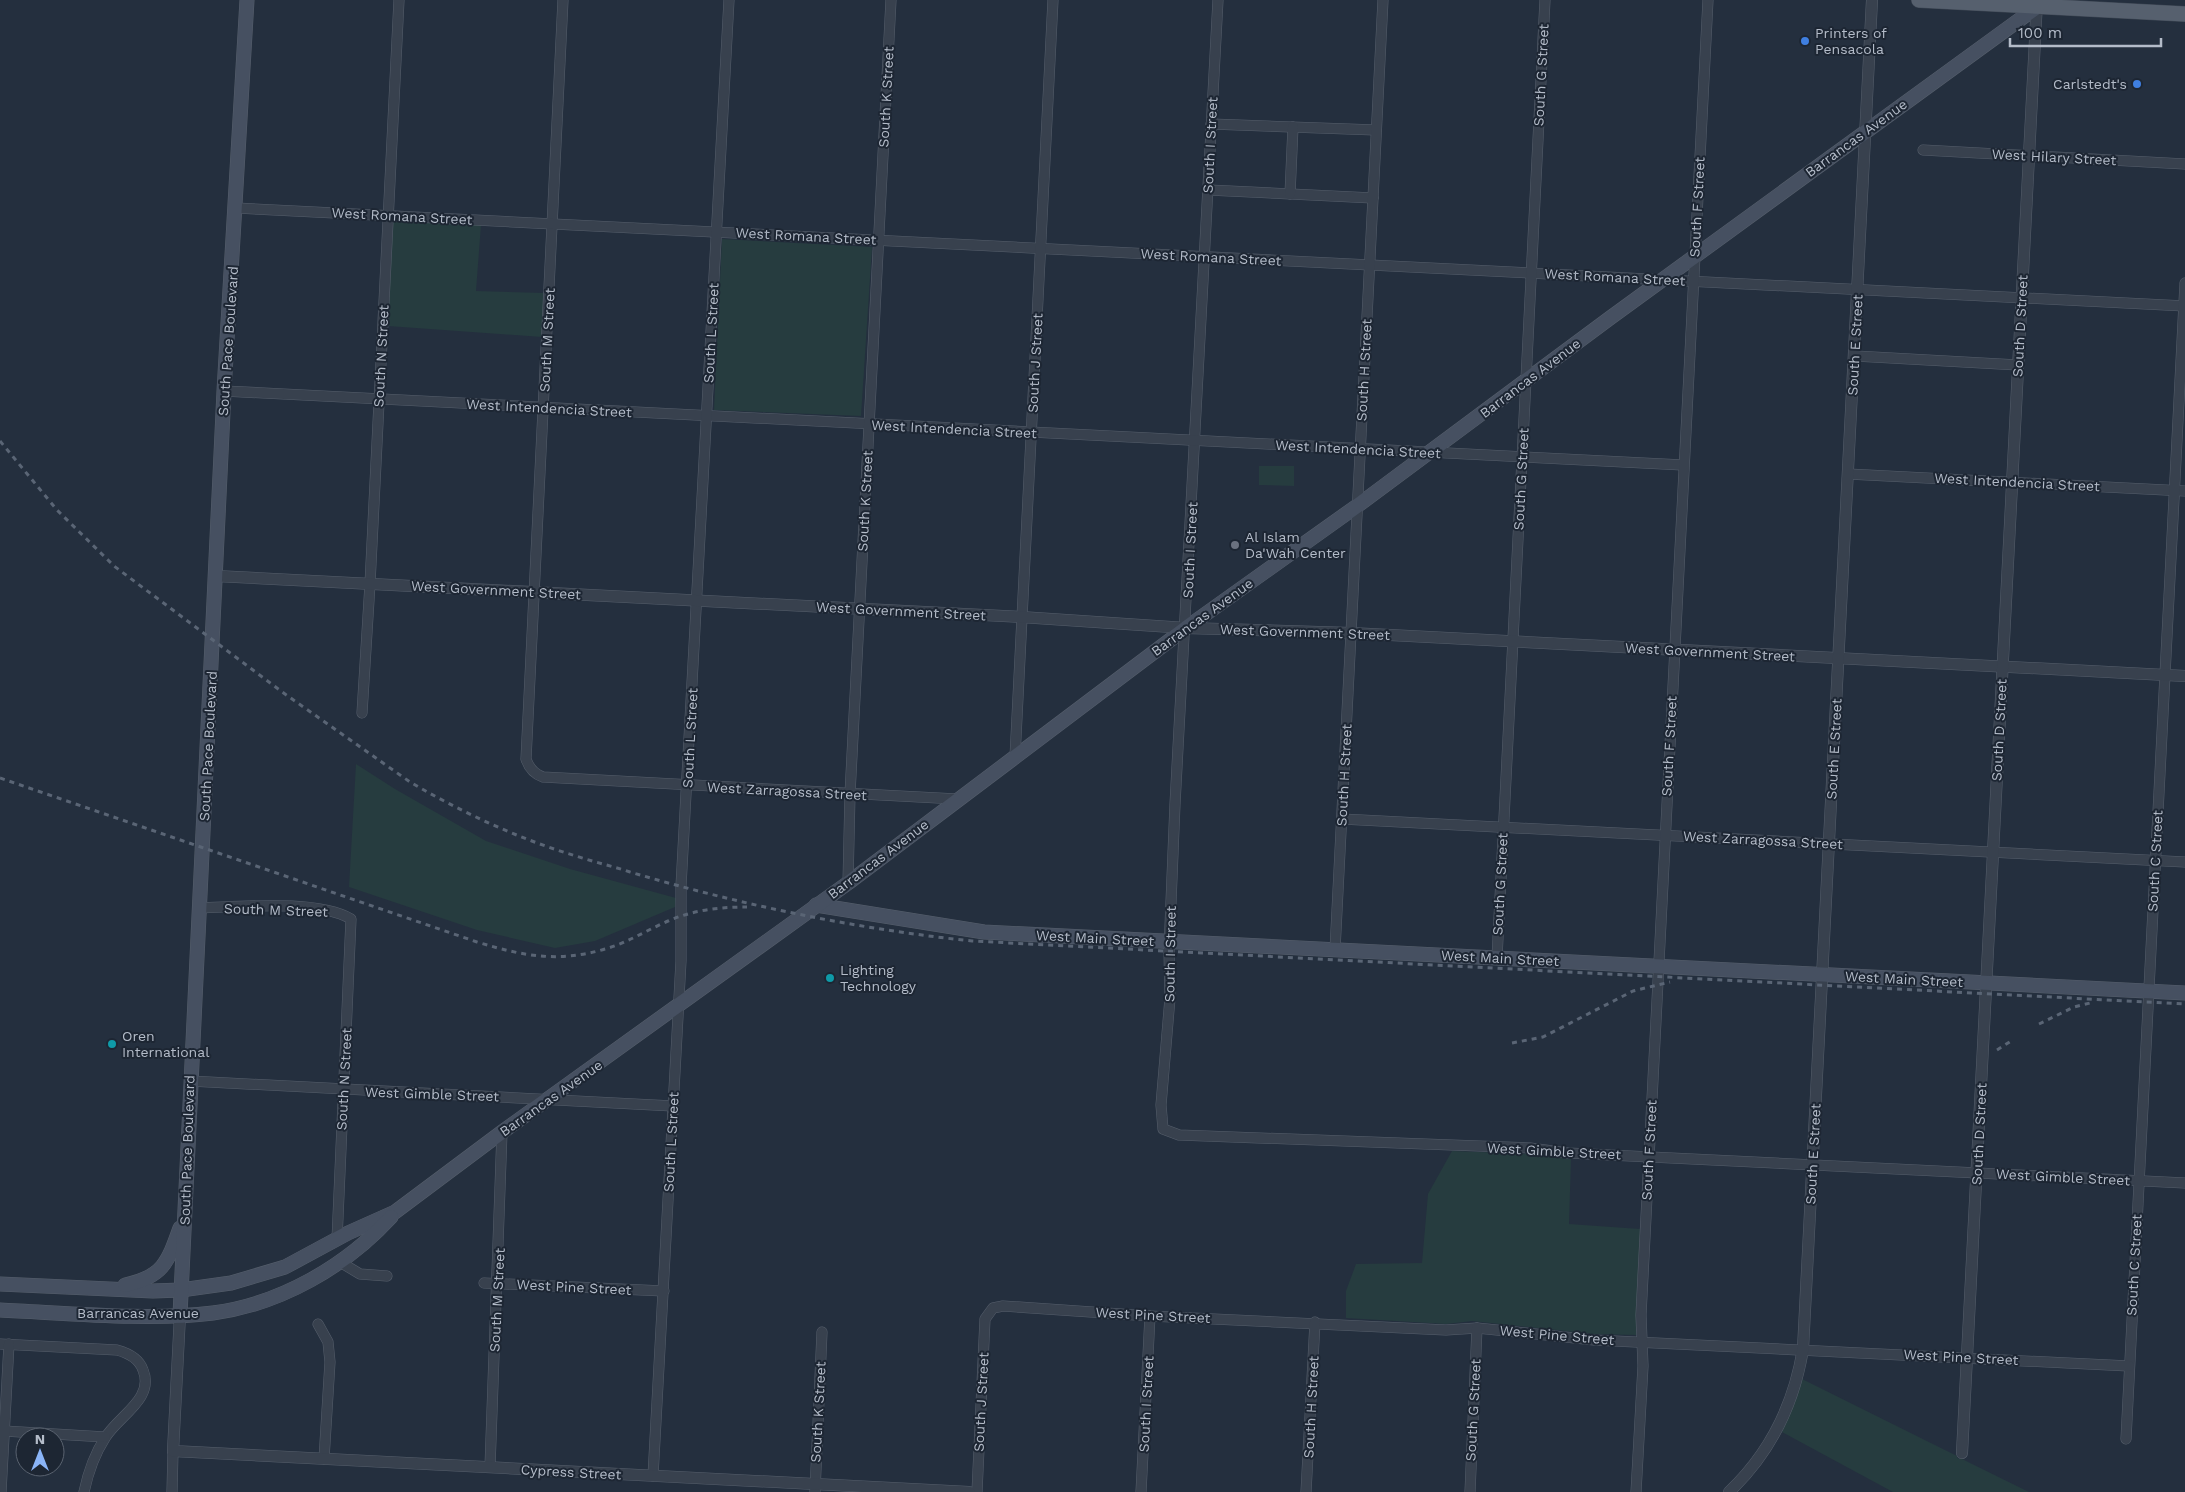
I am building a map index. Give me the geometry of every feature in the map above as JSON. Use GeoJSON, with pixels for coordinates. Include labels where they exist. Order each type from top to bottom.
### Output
{"type":"FeatureCollection","features":[{"type":"Feature","properties":{"kind":"main road","name":"South Pace Boulevard"},"geometry":{"type":"LineString","coordinates":[[180,1315],[224,391],[247,0]]}},
{"type":"Feature","properties":{"kind":"main road"},"geometry":{"type":"LineString","coordinates":[[1919,0],[2037,4],[2185,14]]}},
{"type":"Feature","properties":{"kind":"main road","name":"Barrancas Avenue"},"geometry":{"type":"LineString","coordinates":[[0,1310],[180,1315],[214,1313],[254,1303],[308,1281],[340,1262],[371,1238],[395,1212],[502,1132],[848,883],[1186,628],[1357,506],[2037,4]]}},
{"type":"Feature","properties":{"kind":"main road","name":"West Main Street"},"geometry":{"type":"LineString","coordinates":[[816,906],[966,930],[2185,994]]}},
{"type":"Feature","properties":{"kind":"main road","name":"Barrancas Avenue"},"geometry":{"type":"LineString","coordinates":[[0,1284],[102,1290],[181,1290],[231,1284],[285,1267],[395,1212]]}},
{"type":"Feature","properties":{"kind":"main road"},"geometry":{"type":"LineString","coordinates":[[102,1290],[143,1281],[162,1268],[170,1255],[185,1215]]}},
{"type":"Feature","properties":{"kind":"street","name":"South N Street"},"geometry":{"type":"LineString","coordinates":[[362,713],[399,0]]}},
{"type":"Feature","properties":{"kind":"street","name":"South M Street"},"geometry":{"type":"LineString","coordinates":[[530,768],[526,759],[533,592],[544,408],[563,0]]}},
{"type":"Feature","properties":{"kind":"street","name":"South L Street"},"geometry":{"type":"LineString","coordinates":[[653,1476],[729,0]]}},
{"type":"Feature","properties":{"kind":"street","name":"South K Street"},"geometry":{"type":"LineString","coordinates":[[848,883],[850,794],[891,0]]}},
{"type":"Feature","properties":{"kind":"street","name":"South J Street"},"geometry":{"type":"LineString","coordinates":[[1016,757],[1021,618],[1053,0]]}},
{"type":"Feature","properties":{"kind":"street","name":"South I Street"},"geometry":{"type":"LineString","coordinates":[[1163,1129],[1161,1105],[1170,998],[1170,942],[1218,0]]}},
{"type":"Feature","properties":{"kind":"street","name":"South H Street"},"geometry":{"type":"LineString","coordinates":[[1335,950],[1383,0]]}},
{"type":"Feature","properties":{"kind":"street","name":"South G Street"},"geometry":{"type":"LineString","coordinates":[[1496,958],[1545,0]]}},
{"type":"Feature","properties":{"kind":"street","name":"South F Street"},"geometry":{"type":"LineString","coordinates":[[1636,1492],[1643,1366],[1641,1341],[1658,966],[1708,0]]}},
{"type":"Feature","properties":{"kind":"street","name":"South E Street"},"geometry":{"type":"LineString","coordinates":[[1729,1492],[1740,1482],[1770,1442],[1785,1415],[1794,1392],[1803,1349],[1872,0]]}},
{"type":"Feature","properties":{"kind":"street","name":"South D Street"},"geometry":{"type":"LineString","coordinates":[[1962,1453],[2037,4]]}},
{"type":"Feature","properties":{"kind":"street"},"geometry":{"type":"LineString","coordinates":[[1212,124],[1376,130]]}},
{"type":"Feature","properties":{"kind":"street"},"geometry":{"type":"LineString","coordinates":[[1290,194],[1293,127]]}},
{"type":"Feature","properties":{"kind":"street","name":"West Hilary Street"},"geometry":{"type":"LineString","coordinates":[[1923,150],[2185,164]]}},
{"type":"Feature","properties":{"kind":"street"},"geometry":{"type":"LineString","coordinates":[[1208,190],[1373,198]]}},
{"type":"Feature","properties":{"kind":"street","name":"West Romana Street"},"geometry":{"type":"LineString","coordinates":[[236,208],[2184,306]]}},
{"type":"Feature","properties":{"kind":"street","name":"South C Street"},"geometry":{"type":"LineString","coordinates":[[2126,1439],[2164,675],[2180,491],[2185,283]]}},
{"type":"Feature","properties":{"kind":"street"},"geometry":{"type":"LineString","coordinates":[[1854,356],[2018,365]]}},
{"type":"Feature","properties":{"kind":"street","name":"West Intendencia Street"},"geometry":{"type":"LineString","coordinates":[[224,391],[1684,465]]}},
{"type":"Feature","properties":{"kind":"street","name":"West Intendencia Street"},"geometry":{"type":"LineString","coordinates":[[1848,474],[2180,491]]}},
{"type":"Feature","properties":{"kind":"street","name":"West Government Street"},"geometry":{"type":"LineString","coordinates":[[216,576],[860,609],[1186,628],[1351,633],[2185,676]]}},
{"type":"Feature","properties":{"kind":"street","name":"West Zarragossa Street"},"geometry":{"type":"LineString","coordinates":[[530,768],[544,777],[957,799]]}},
{"type":"Feature","properties":{"kind":"street","name":"West Zarragossa Street"},"geometry":{"type":"LineString","coordinates":[[1342,819],[2185,862]]}},
{"type":"Feature","properties":{"kind":"street","name":"South M Street"},"geometry":{"type":"LineString","coordinates":[[200,908],[258,906],[306,908],[331,911],[352,919]]}},
{"type":"Feature","properties":{"kind":"street","name":"South N Street"},"geometry":{"type":"LineString","coordinates":[[337,1240],[352,919]]}},
{"type":"Feature","properties":{"kind":"street","name":"West Gimble Street"},"geometry":{"type":"LineString","coordinates":[[190,1081],[344,1090],[550,1098],[673,1106]]}},
{"type":"Feature","properties":{"kind":"street","name":"West Gimble Street"},"geometry":{"type":"LineString","coordinates":[[1163,1129],[1178,1135],[1530,1148],[1568,1153],[2185,1183]]}},
{"type":"Feature","properties":{"kind":"street","name":"South M Street"},"geometry":{"type":"LineString","coordinates":[[490,1467],[502,1132]]}},
{"type":"Feature","properties":{"kind":"street"},"geometry":{"type":"LineString","coordinates":[[340,1262],[360,1274],[387,1276]]}},
{"type":"Feature","properties":{"kind":"street","name":"West Pine Street"},"geometry":{"type":"LineString","coordinates":[[484,1283],[664,1291]]}},
{"type":"Feature","properties":{"kind":"street","name":"West Pine Street"},"geometry":{"type":"LineString","coordinates":[[987,1313],[993,1308],[1014,1305],[1150,1316],[1315,1322],[1446,1330],[1477,1328],[1594,1340],[2129,1366]]}},
{"type":"Feature","properties":{"kind":"street","name":"South J Street"},"geometry":{"type":"LineString","coordinates":[[977,1492],[984,1325],[987,1313]]}},
{"type":"Feature","properties":{"kind":"street","name":"South Pace Boulevard"},"geometry":{"type":"LineString","coordinates":[[172,1492],[180,1315]]}},
{"type":"Feature","properties":{"kind":"street","name":"South I Street"},"geometry":{"type":"LineString","coordinates":[[1142,1492],[1150,1316]]}},
{"type":"Feature","properties":{"kind":"street","name":"South H Street"},"geometry":{"type":"LineString","coordinates":[[1306,1492],[1315,1322]]}},
{"type":"Feature","properties":{"kind":"street"},"geometry":{"type":"LineString","coordinates":[[318,1324],[328,1342],[330,1362],[324,1459]]}},
{"type":"Feature","properties":{"kind":"street","name":"South G Street"},"geometry":{"type":"LineString","coordinates":[[1470,1492],[1477,1328]]}},
{"type":"Feature","properties":{"kind":"street","name":"South K Street"},"geometry":{"type":"LineString","coordinates":[[815,1488],[822,1332]]}},
{"type":"Feature","properties":{"kind":"street"},"geometry":{"type":"LineString","coordinates":[[1,1492],[4,1431],[4,1344],[117,1350],[130,1355],[141,1364],[146,1384],[143,1396],[105,1437],[87,1477],[84,1492]]}},
{"type":"Feature","properties":{"kind":"street"},"geometry":{"type":"LineString","coordinates":[[4,1431],[105,1437]]}},
{"type":"Feature","properties":{"kind":"street","name":"Cypress Street"},"geometry":{"type":"LineString","coordinates":[[173,1451],[653,1476],[815,1488],[969,1492]]}},
{"type":"Feature","properties":{"kind":"green space"},"geometry":{"type":"Polygon","coordinates":[[[393,221],[481,225],[476,291],[544,293],[542,337],[388,326],[393,221]]]}},
{"type":"Feature","properties":{"kind":"green space"},"geometry":{"type":"Polygon","coordinates":[[[722,239],[872,247],[861,416],[714,410],[722,239]]]}},
{"type":"Feature","properties":{"kind":"green space"},"geometry":{"type":"Polygon","coordinates":[[[1259,466],[1294,466],[1294,486],[1259,485],[1259,466]]]}},
{"type":"Feature","properties":{"kind":"green space"},"geometry":{"type":"Polygon","coordinates":[[[356,764],[395,789],[486,841],[570,869],[676,898],[675,907],[595,941],[555,948],[477,930],[349,887],[356,764]]]}},
{"type":"Feature","properties":{"kind":"green space"},"geometry":{"type":"Polygon","coordinates":[[[1452,1151],[1530,1154],[1571,1159],[1569,1224],[1640,1229],[1636,1335],[1594,1334],[1472,1321],[1446,1324],[1346,1318],[1346,1291],[1356,1264],[1422,1263],[1428,1194],[1452,1151]]]}},
{"type":"Feature","properties":{"kind":"green space"},"geometry":{"type":"Polygon","coordinates":[[[1802,1379],[1957,1456],[1957,1458],[2029,1492],[1893,1492],[1782,1432],[1802,1379]]]}},
{"type":"Feature","properties":{"kind":"railway"},"geometry":{"type":"LineString","coordinates":[[0,441],[57,510],[114,566],[285,694],[410,782],[449,804],[533,841],[590,860],[714,895],[843,923],[972,941],[2185,1004]]}},
{"type":"Feature","properties":{"kind":"railway"},"geometry":{"type":"LineString","coordinates":[[0,778],[477,942],[525,954],[556,957],[588,953],[621,943],[687,914],[747,907]]}},
{"type":"Feature","properties":{"kind":"railway"},"geometry":{"type":"LineString","coordinates":[[1512,1043],[1543,1037],[1633,991],[1670,982]]}},
{"type":"Feature","properties":{"kind":"railway"},"geometry":{"type":"LineString","coordinates":[[2039,1024],[2074,1007],[2090,1003]]}},
{"type":"Feature","properties":{"kind":"railway"},"geometry":{"type":"LineString","coordinates":[[1997,1050],[2011,1041]]}},
{"type":"Feature","properties":{"kind":"place","name":"Printers of Pensacola"},"geometry":{"type":"Point","coordinates":[1805,41]}},
{"type":"Feature","properties":{"kind":"place","name":"Carlstedt's"},"geometry":{"type":"Point","coordinates":[2137,84]}},
{"type":"Feature","properties":{"kind":"place","name":"Al Islam Da'Wah Center"},"geometry":{"type":"Point","coordinates":[1235,545]}},
{"type":"Feature","properties":{"kind":"place","name":"Lighting Technology"},"geometry":{"type":"Point","coordinates":[830,978]}},
{"type":"Feature","properties":{"kind":"place","name":"Oren International"},"geometry":{"type":"Point","coordinates":[112,1044]}}]}
